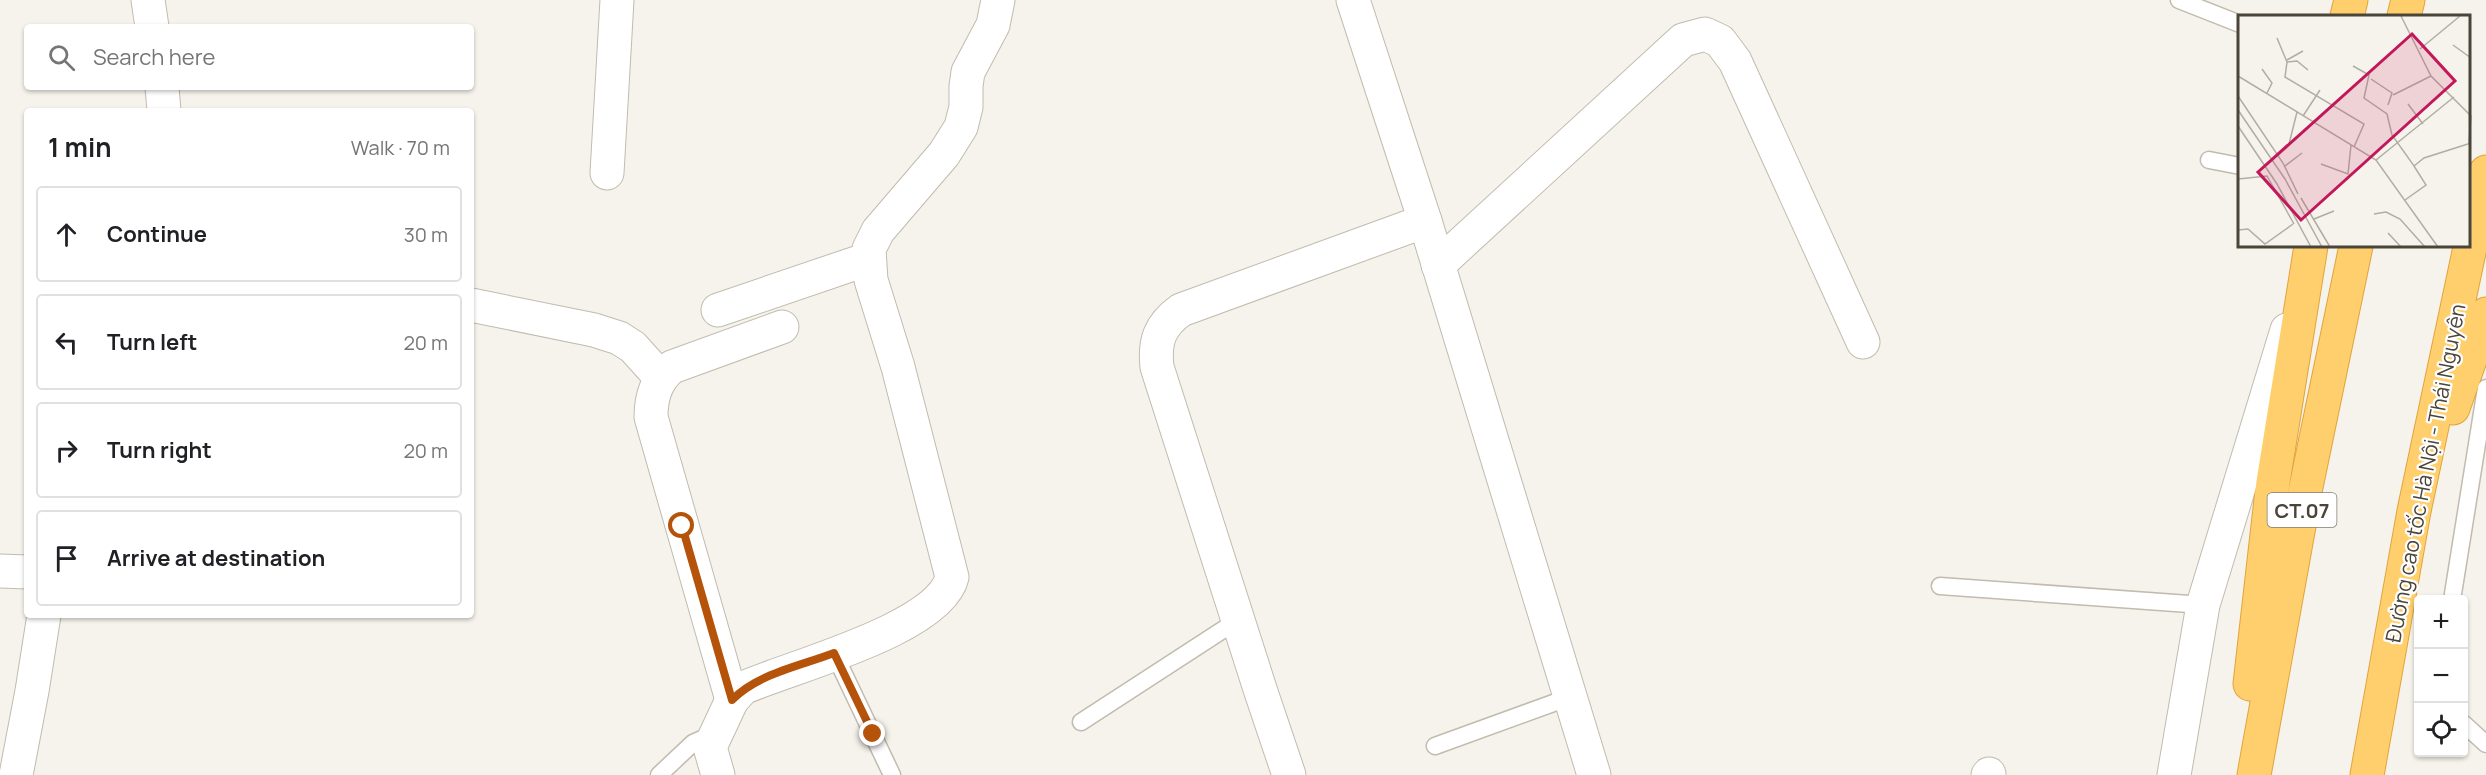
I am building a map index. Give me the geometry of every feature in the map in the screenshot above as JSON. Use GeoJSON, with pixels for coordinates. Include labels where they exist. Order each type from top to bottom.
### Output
{"type":"FeatureCollection","features":[{"type":"Feature","properties":{"kind":"highway"},"geometry":{"type":"LineString","coordinates":[[2347,15],[2351,0]]}},
{"type":"Feature","properties":{"kind":"highway"},"geometry":{"type":"LineString","coordinates":[[2404,15],[2408,0]]}},
{"type":"Feature","properties":{"kind":"highway","name":"Đường cao tốc Hà Nội - Thái Nguyên"},"geometry":{"type":"LineString","coordinates":[[2471,243],[2486,172]]}},
{"type":"Feature","properties":{"kind":"highway","name":"CT.07"},"geometry":{"type":"LineString","coordinates":[[2254,775],[2306,487],[2356,248]]}},
{"type":"Feature","properties":{"kind":"highway","name":"Đường cao tốc Hà Nội - Thái Nguyên"},"geometry":{"type":"LineString","coordinates":[[2367,775],[2414,511],[2470,248]]}},
{"type":"Feature","properties":{"kind":"highway"},"geometry":{"type":"LineString","coordinates":[[2239,775],[2273,482],[2309,253]]}},
{"type":"Feature","properties":{"kind":"highway"},"geometry":{"type":"LineString","coordinates":[[2414,511],[2486,314]]}},
{"type":"Feature","properties":{"kind":"street"},"geometry":{"type":"LineString","coordinates":[[148,0],[152,24]]}},
{"type":"Feature","properties":{"kind":"street"},"geometry":{"type":"LineString","coordinates":[[607,173],[617,0]]}},
{"type":"Feature","properties":{"kind":"street"},"geometry":{"type":"LineString","coordinates":[[718,775],[710,747],[732,700],[743,688],[886,634],[923,613],[948,590],[952,577],[898,367],[871,280],[868,259],[872,241],[878,231],[944,154],[961,127],[966,107],[968,72],[993,25],[998,0]]}},
{"type":"Feature","properties":{"kind":"street"},"geometry":{"type":"LineString","coordinates":[[1353,0],[1425,221],[1594,775]]}},
{"type":"Feature","properties":{"kind":"street"},"geometry":{"type":"LineString","coordinates":[[1438,265],[1683,40],[1705,34],[1720,41],[1735,61],[1863,342]]}},
{"type":"Feature","properties":{"kind":"street"},"geometry":{"type":"LineString","coordinates":[[162,90],[164,108]]}},
{"type":"Feature","properties":{"kind":"street"},"geometry":{"type":"LineString","coordinates":[[1289,775],[1157,367],[1155,351],[1161,328],[1181,310],[1425,221]]}},
{"type":"Feature","properties":{"kind":"street"},"geometry":{"type":"LineString","coordinates":[[2174,775],[2203,605],[2309,253]]}},
{"type":"Feature","properties":{"kind":"street"},"geometry":{"type":"LineString","coordinates":[[718,310],[868,259]]}},
{"type":"Feature","properties":{"kind":"street"},"geometry":{"type":"LineString","coordinates":[[474,306],[594,330],[619,338],[633,347],[661,378]]}},
{"type":"Feature","properties":{"kind":"street"},"geometry":{"type":"LineString","coordinates":[[732,700],[651,417],[652,398],[661,378],[672,367],[782,327]]}},
{"type":"Feature","properties":{"kind":"street"},"geometry":{"type":"LineString","coordinates":[[0,571],[24,572]]}},
{"type":"Feature","properties":{"kind":"street"},"geometry":{"type":"LineString","coordinates":[[11,771],[32,691],[44,618]]}},
{"type":"Feature","properties":{"kind":"lane"},"geometry":{"type":"LineString","coordinates":[[2179,0],[2238,23]]}},
{"type":"Feature","properties":{"kind":"lane"},"geometry":{"type":"LineString","coordinates":[[2209,160],[2238,166]]}},
{"type":"Feature","properties":{"kind":"lane"},"geometry":{"type":"LineString","coordinates":[[2452,595],[2486,388]]}},
{"type":"Feature","properties":{"kind":"lane"},"geometry":{"type":"LineString","coordinates":[[1940,586],[2203,605]]}},
{"type":"Feature","properties":{"kind":"lane"},"geometry":{"type":"LineString","coordinates":[[1081,722],[1238,620]]}},
{"type":"Feature","properties":{"kind":"lane"},"geometry":{"type":"LineString","coordinates":[[834,653],[892,775]]}},
{"type":"Feature","properties":{"kind":"lane"},"geometry":{"type":"LineString","coordinates":[[1435,746],[1570,697]]}},
{"type":"Feature","properties":{"kind":"lane"},"geometry":{"type":"LineString","coordinates":[[2468,728],[2486,744]]}},
{"type":"Feature","properties":{"kind":"lane"},"geometry":{"type":"LineString","coordinates":[[659,775],[693,743],[717,732]]}},
{"type":"Feature","properties":{"kind":"route"},"geometry":{"type":"LineString","coordinates":[[682,526],[732,700],[743,688],[834,653],[873,734]]}}]}
